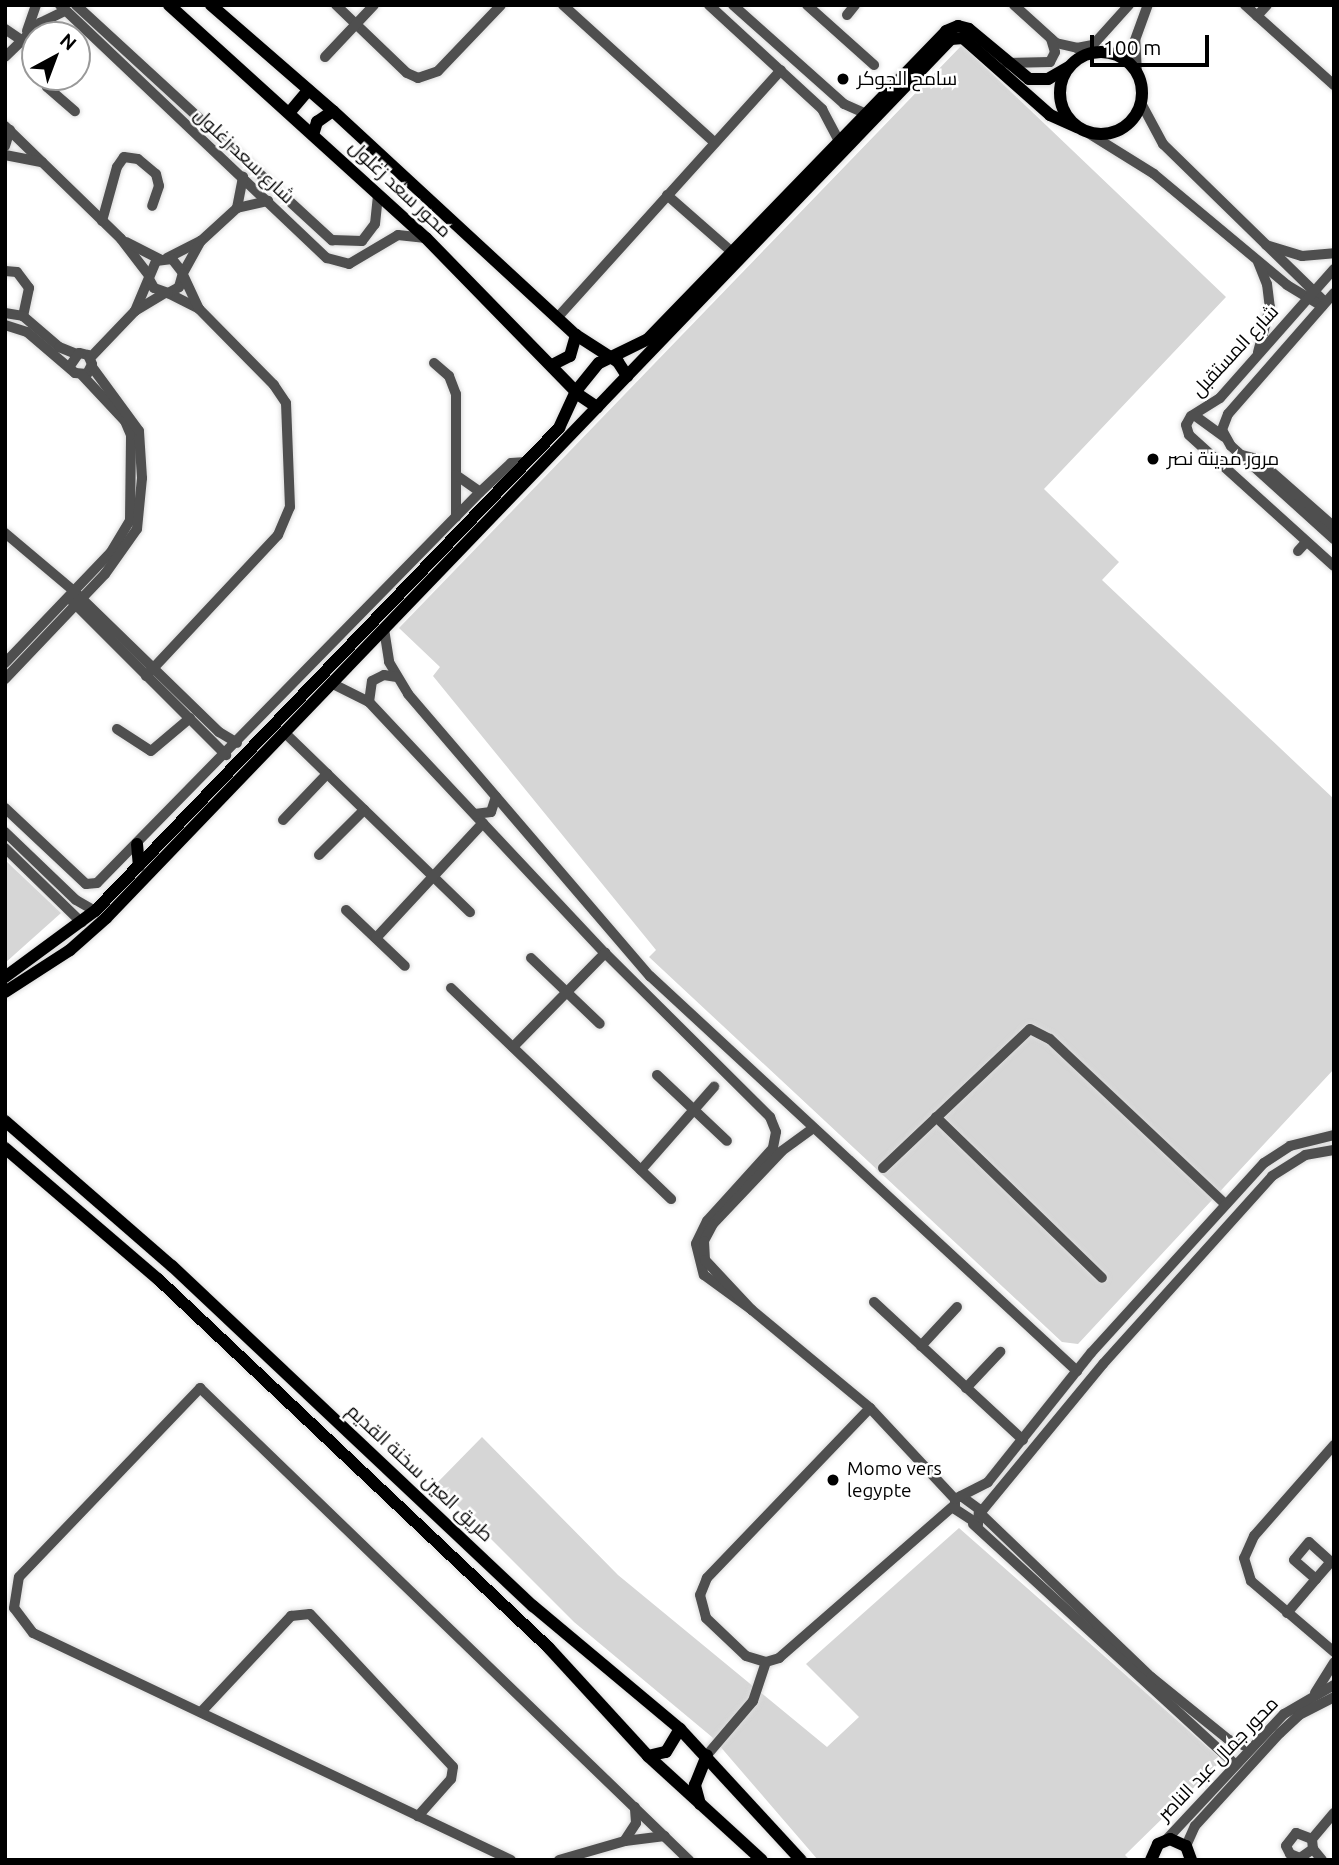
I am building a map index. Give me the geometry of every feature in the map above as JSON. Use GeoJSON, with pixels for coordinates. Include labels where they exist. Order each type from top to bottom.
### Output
{"type":"FeatureCollection","features":[{"type":"Feature","properties":{"kind":"main road","name":"محور سعد زغلول"},"geometry":{"type":"LineString","coordinates":[[169,5],[426,239],[576,391],[597,407]]}},
{"type":"Feature","properties":{"kind":"main road","name":"محور سعد زغلول"},"geometry":{"type":"LineString","coordinates":[[211,5],[333,111],[576,335],[618,362],[627,376]]}},
{"type":"Feature","properties":{"kind":"main road"},"geometry":{"type":"LineString","coordinates":[[5,977],[95,911],[562,424],[576,391],[609,356],[644,342],[951,28],[969,29],[1024,77],[1038,81],[1069,67],[1083,56],[1111,53],[1137,73],[1141,103],[1132,121],[1115,132],[1081,129],[1055,118],[962,38],[953,38],[94,929],[5,992]]}},
{"type":"Feature","properties":{"kind":"main road"},"geometry":{"type":"LineString","coordinates":[[1069,67],[1061,83],[1061,103],[1081,129]]}},
{"type":"Feature","properties":{"kind":"main road"},"geometry":{"type":"LineString","coordinates":[[289,113],[309,90]]}},
{"type":"Feature","properties":{"kind":"main road"},"geometry":{"type":"LineString","coordinates":[[313,135],[317,122],[333,111]]}},
{"type":"Feature","properties":{"kind":"main road"},"geometry":{"type":"LineString","coordinates":[[552,365],[570,356],[576,335]]}},
{"type":"Feature","properties":{"kind":"main road"},"geometry":{"type":"LineString","coordinates":[[137,844],[138,866]]}},
{"type":"Feature","properties":{"kind":"main road","name":"طريق العين سخنة القديم"},"geometry":{"type":"LineString","coordinates":[[5,1121],[172,1266],[533,1606],[680,1729],[707,1755],[801,1860]]}},
{"type":"Feature","properties":{"kind":"main road","name":"طريق العين سخنة القديم"},"geometry":{"type":"LineString","coordinates":[[5,1148],[158,1279],[539,1639],[648,1756],[762,1860]]}},
{"type":"Feature","properties":{"kind":"main road"},"geometry":{"type":"LineString","coordinates":[[648,1756],[666,1752],[680,1729]]}},
{"type":"Feature","properties":{"kind":"main road"},"geometry":{"type":"LineString","coordinates":[[701,1806],[695,1785],[707,1755]]}},
{"type":"Feature","properties":{"kind":"main road"},"geometry":{"type":"LineString","coordinates":[[1151,1860],[1154,1847],[1166,1840],[1186,1846],[1191,1860]]}},
{"type":"Feature","properties":{"kind":"street","name":"شارع سعد زغلول"},"geometry":{"type":"LineString","coordinates":[[76,5],[284,200],[331,240],[353,244],[362,241],[375,224],[378,195]]}},
{"type":"Feature","properties":{"kind":"street"},"geometry":{"type":"LineString","coordinates":[[336,5],[407,73],[423,77],[451,60],[501,5]]}},
{"type":"Feature","properties":{"kind":"street"},"geometry":{"type":"LineString","coordinates":[[325,57],[374,5]]}},
{"type":"Feature","properties":{"kind":"street"},"geometry":{"type":"LineString","coordinates":[[564,5],[715,142]]}},
{"type":"Feature","properties":{"kind":"street"},"geometry":{"type":"LineString","coordinates":[[709,5],[829,118],[839,141]]}},
{"type":"Feature","properties":{"kind":"street"},"geometry":{"type":"LineString","coordinates":[[733,5],[844,104],[866,114]]}},
{"type":"Feature","properties":{"kind":"street"},"geometry":{"type":"LineString","coordinates":[[807,5],[874,65]]}},
{"type":"Feature","properties":{"kind":"street"},"geometry":{"type":"LineString","coordinates":[[847,15],[855,5]]}},
{"type":"Feature","properties":{"kind":"street"},"geometry":{"type":"LineString","coordinates":[[1014,5],[1051,38],[1070,48],[1093,45]]}},
{"type":"Feature","properties":{"kind":"street"},"geometry":{"type":"LineString","coordinates":[[1083,56],[1129,5]]}},
{"type":"Feature","properties":{"kind":"street"},"geometry":{"type":"LineString","coordinates":[[1137,73],[1135,40],[1147,5]]}},
{"type":"Feature","properties":{"kind":"street"},"geometry":{"type":"LineString","coordinates":[[1245,5],[1334,85]]}},
{"type":"Feature","properties":{"kind":"street"},"geometry":{"type":"LineString","coordinates":[[1258,16],[1267,5]]}},
{"type":"Feature","properties":{"kind":"street"},"geometry":{"type":"LineString","coordinates":[[45,21],[62,8]]}},
{"type":"Feature","properties":{"kind":"street","name":"شارع سعد زغلول"},"geometry":{"type":"LineString","coordinates":[[62,8],[320,252],[341,263],[366,258],[398,235],[426,239]]}},
{"type":"Feature","properties":{"kind":"street"},"geometry":{"type":"LineString","coordinates":[[5,29],[21,36]]}},
{"type":"Feature","properties":{"kind":"street"},"geometry":{"type":"LineString","coordinates":[[1007,63],[1050,62],[1055,52],[1051,38]]}},
{"type":"Feature","properties":{"kind":"street"},"geometry":{"type":"LineString","coordinates":[[5,57],[21,39]]}},
{"type":"Feature","properties":{"kind":"street"},"geometry":{"type":"LineString","coordinates":[[557,318],[781,70]]}},
{"type":"Feature","properties":{"kind":"street"},"geometry":{"type":"LineString","coordinates":[[51,91],[75,111]]}},
{"type":"Feature","properties":{"kind":"street"},"geometry":{"type":"LineString","coordinates":[[1141,103],[1163,144],[1311,295]]}},
{"type":"Feature","properties":{"kind":"street"},"geometry":{"type":"LineString","coordinates":[[829,118],[841,115],[844,104]]}},
{"type":"Feature","properties":{"kind":"street"},"geometry":{"type":"LineString","coordinates":[[5,146],[8,128]]}},
{"type":"Feature","properties":{"kind":"street"},"geometry":{"type":"LineString","coordinates":[[8,128],[121,239],[154,288],[199,309],[274,385],[286,403],[290,507],[278,535],[150,672]]}},
{"type":"Feature","properties":{"kind":"street"},"geometry":{"type":"LineString","coordinates":[[1081,129],[1154,174],[1254,256],[1323,304]]}},
{"type":"Feature","properties":{"kind":"street"},"geometry":{"type":"LineString","coordinates":[[5,155],[42,162]]}},
{"type":"Feature","properties":{"kind":"street"},"geometry":{"type":"LineString","coordinates":[[103,221],[117,167],[124,157],[138,159],[156,174],[159,186],[152,206]]}},
{"type":"Feature","properties":{"kind":"street"},"geometry":{"type":"LineString","coordinates":[[237,208],[245,163]]}},
{"type":"Feature","properties":{"kind":"street"},"geometry":{"type":"LineString","coordinates":[[667,195],[732,252]]}},
{"type":"Feature","properties":{"kind":"street"},"geometry":{"type":"LineString","coordinates":[[135,311],[148,276],[164,259],[201,241],[237,208],[284,200]]}},
{"type":"Feature","properties":{"kind":"street"},"geometry":{"type":"LineString","coordinates":[[121,239],[164,259],[183,274],[199,309]]}},
{"type":"Feature","properties":{"kind":"street"},"geometry":{"type":"LineString","coordinates":[[82,375],[135,311],[179,287],[201,241]]}},
{"type":"Feature","properties":{"kind":"street"},"geometry":{"type":"LineString","coordinates":[[1263,244],[1302,256],[1334,253]]}},
{"type":"Feature","properties":{"kind":"street"},"geometry":{"type":"LineString","coordinates":[[1254,256],[1267,284],[1270,307],[1255,359]]}},
{"type":"Feature","properties":{"kind":"street","name":"شارع المستقبل"},"geometry":{"type":"LineString","coordinates":[[1334,269],[1210,408],[1194,415],[1186,425],[1189,435],[1334,566]]}},
{"type":"Feature","properties":{"kind":"street"},"geometry":{"type":"LineString","coordinates":[[5,271],[17,272],[29,288],[23,316]]}},
{"type":"Feature","properties":{"kind":"street","name":"شارع المستقبل"},"geometry":{"type":"LineString","coordinates":[[1225,438],[1222,430],[1228,414],[1334,293]]}},
{"type":"Feature","properties":{"kind":"street"},"geometry":{"type":"LineString","coordinates":[[5,313],[23,316],[59,347],[91,362],[136,422],[142,442],[137,482],[126,531],[74,598],[5,679]]}},
{"type":"Feature","properties":{"kind":"street"},"geometry":{"type":"LineString","coordinates":[[5,325],[20,328],[82,375],[125,421],[133,446],[137,482]]}},
{"type":"Feature","properties":{"kind":"street"},"geometry":{"type":"LineString","coordinates":[[70,366],[76,354]]}},
{"type":"Feature","properties":{"kind":"street"},"geometry":{"type":"LineString","coordinates":[[434,363],[454,384],[456,517]]}},
{"type":"Feature","properties":{"kind":"street"},"geometry":{"type":"LineString","coordinates":[[1194,415],[1225,438],[1334,539]]}},
{"type":"Feature","properties":{"kind":"street"},"geometry":{"type":"LineString","coordinates":[[1241,455],[1257,459],[1334,527]]}},
{"type":"Feature","properties":{"kind":"street"},"geometry":{"type":"LineString","coordinates":[[5,808],[89,886],[137,844],[226,755],[480,492],[511,463],[526,462]]}},
{"type":"Feature","properties":{"kind":"street"},"geometry":{"type":"LineString","coordinates":[[456,475],[480,492]]}},
{"type":"Feature","properties":{"kind":"street"},"geometry":{"type":"LineString","coordinates":[[5,533],[150,672],[219,732],[237,743]]}},
{"type":"Feature","properties":{"kind":"street"},"geometry":{"type":"LineString","coordinates":[[1298,551],[1306,542]]}},
{"type":"Feature","properties":{"kind":"street"},"geometry":{"type":"LineString","coordinates":[[5,663],[74,598]]}},
{"type":"Feature","properties":{"kind":"street"},"geometry":{"type":"LineString","coordinates":[[384,629],[386,654],[397,677],[650,976],[812,1129],[1077,1371]]}},
{"type":"Feature","properties":{"kind":"street"},"geometry":{"type":"LineString","coordinates":[[150,672],[226,755]]}},
{"type":"Feature","properties":{"kind":"street"},"geometry":{"type":"LineString","coordinates":[[369,702],[372,681],[384,675],[397,677]]}},
{"type":"Feature","properties":{"kind":"street"},"geometry":{"type":"LineString","coordinates":[[331,683],[369,702],[605,953],[770,1117],[776,1137],[787,1146]]}},
{"type":"Feature","properties":{"kind":"street"},"geometry":{"type":"LineString","coordinates":[[117,729],[151,751],[190,718]]}},
{"type":"Feature","properties":{"kind":"street"},"geometry":{"type":"LineString","coordinates":[[284,732],[470,912]]}},
{"type":"Feature","properties":{"kind":"street"},"geometry":{"type":"LineString","coordinates":[[283,820],[327,774]]}},
{"type":"Feature","properties":{"kind":"street"},"geometry":{"type":"LineString","coordinates":[[475,814],[491,812],[496,797]]}},
{"type":"Feature","properties":{"kind":"street"},"geometry":{"type":"LineString","coordinates":[[319,855],[364,810]]}},
{"type":"Feature","properties":{"kind":"street"},"geometry":{"type":"LineString","coordinates":[[376,938],[483,823]]}},
{"type":"Feature","properties":{"kind":"street"},"geometry":{"type":"LineString","coordinates":[[5,832],[76,900],[95,911]]}},
{"type":"Feature","properties":{"kind":"street"},"geometry":{"type":"LineString","coordinates":[[5,848],[82,923]]}},
{"type":"Feature","properties":{"kind":"street"},"geometry":{"type":"LineString","coordinates":[[36,862],[48,849]]}},
{"type":"Feature","properties":{"kind":"street"},"geometry":{"type":"LineString","coordinates":[[346,910],[405,965]]}},
{"type":"Feature","properties":{"kind":"street"},"geometry":{"type":"LineString","coordinates":[[513,1047],[605,953]]}},
{"type":"Feature","properties":{"kind":"street"},"geometry":{"type":"LineString","coordinates":[[531,958],[600,1024]]}},
{"type":"Feature","properties":{"kind":"street"},"geometry":{"type":"LineString","coordinates":[[452,988],[671,1199]]}},
{"type":"Feature","properties":{"kind":"street"},"geometry":{"type":"LineString","coordinates":[[883,1168],[1023,1032],[1036,1031],[1225,1204]]}},
{"type":"Feature","properties":{"kind":"street"},"geometry":{"type":"LineString","coordinates":[[657,1075],[727,1141]]}},
{"type":"Feature","properties":{"kind":"street"},"geometry":{"type":"LineString","coordinates":[[641,1170],[713,1087]]}},
{"type":"Feature","properties":{"kind":"street"},"geometry":{"type":"LineString","coordinates":[[936,1117],[1102,1278]]}},
{"type":"Feature","properties":{"kind":"street"},"geometry":{"type":"LineString","coordinates":[[752,1310],[712,1272],[705,1260],[704,1241],[713,1224],[787,1146],[812,1129]]}},
{"type":"Feature","properties":{"kind":"street"},"geometry":{"type":"LineString","coordinates":[[870,1408],[701,1588],[700,1607],[706,1618],[746,1656],[766,1661],[785,1654],[956,1501],[988,1482],[1091,1353],[1225,1204],[1277,1153],[1305,1140],[1334,1135]]}},
{"type":"Feature","properties":{"kind":"street"},"geometry":{"type":"LineString","coordinates":[[776,1137],[769,1153],[703,1226],[696,1244],[704,1275],[752,1310],[870,1408],[956,1501],[973,1524],[1236,1764]]}},
{"type":"Feature","properties":{"kind":"street"},"geometry":{"type":"LineString","coordinates":[[973,1524],[980,1523],[981,1513],[1103,1364],[1272,1176],[1305,1155],[1334,1150]]}},
{"type":"Feature","properties":{"kind":"street"},"geometry":{"type":"LineString","coordinates":[[874,1302],[1023,1440]]}},
{"type":"Feature","properties":{"kind":"street"},"geometry":{"type":"LineString","coordinates":[[921,1346],[957,1307]]}},
{"type":"Feature","properties":{"kind":"street"},"geometry":{"type":"LineString","coordinates":[[966,1388],[1000,1352]]}},
{"type":"Feature","properties":{"kind":"street"},"geometry":{"type":"LineString","coordinates":[[1091,1353],[1103,1364]]}},
{"type":"Feature","properties":{"kind":"street"},"geometry":{"type":"LineString","coordinates":[[1070,1381],[1076,1389],[1083,1389]]}},
{"type":"Feature","properties":{"kind":"street"},"geometry":{"type":"LineString","coordinates":[[511,1860],[33,1633],[20,1619],[13,1595],[22,1572],[200,1388],[689,1860]]}},
{"type":"Feature","properties":{"kind":"street"},"geometry":{"type":"LineString","coordinates":[[1333,1446],[1247,1546],[1245,1570],[1251,1581],[1334,1653]]}},
{"type":"Feature","properties":{"kind":"street"},"geometry":{"type":"LineString","coordinates":[[956,1501],[981,1513],[1151,1677],[1229,1740],[1251,1748]]}},
{"type":"Feature","properties":{"kind":"street"},"geometry":{"type":"LineString","coordinates":[[1287,1613],[1316,1579]]}},
{"type":"Feature","properties":{"kind":"street"},"geometry":{"type":"LineString","coordinates":[[201,1712],[291,1616],[310,1614],[453,1767],[453,1777],[418,1816]]}},
{"type":"Feature","properties":{"kind":"street"},"geometry":{"type":"LineString","coordinates":[[707,1755],[753,1700],[766,1661]]}},
{"type":"Feature","properties":{"kind":"street"},"geometry":{"type":"LineString","coordinates":[[1315,1693],[1334,1662]]}},
{"type":"Feature","properties":{"kind":"street","name":"محور جمال عبد الناصر"},"geometry":{"type":"LineString","coordinates":[[1166,1840],[1294,1704],[1334,1685]]}},
{"type":"Feature","properties":{"kind":"street","name":"محور جمال عبد الناصر"},"geometry":{"type":"LineString","coordinates":[[1186,1846],[1195,1826],[1280,1733],[1299,1715],[1334,1697]]}},
{"type":"Feature","properties":{"kind":"street"},"geometry":{"type":"LineString","coordinates":[[625,1841],[636,1823],[635,1807]]}},
{"type":"Feature","properties":{"kind":"street"},"geometry":{"type":"LineString","coordinates":[[1322,1860],[1312,1844],[1334,1813]]}},
{"type":"Feature","properties":{"kind":"street"},"geometry":{"type":"LineString","coordinates":[[559,1860],[625,1841],[665,1836]]}},
{"type":"Feature","properties":{"kind":"shaded area"},"geometry":{"type":"Polygon","coordinates":[[[962,45],[1226,297],[1044,489],[1119,562],[1102,580],[1334,799],[1334,1069],[1078,1344],[1062,1342],[649,957],[656,950],[433,676],[440,667],[399,628],[962,45]]]}},
{"type":"Feature","properties":{"kind":"shaded area"},"geometry":{"type":"Polygon","coordinates":[[[5,860],[61,913],[5,963],[5,860]]]}},
{"type":"Feature","properties":{"kind":"shaded area"},"geometry":{"type":"Polygon","coordinates":[[[482,1437],[618,1575],[827,1747],[859,1717],[806,1664],[959,1528],[1222,1760],[1125,1855],[1130,1860],[818,1860],[712,1737],[574,1622],[436,1484],[482,1437]]]}},
{"type":"Feature","properties":{"kind":"place","name":"سامح الجوكر"},"geometry":{"type":"Point","coordinates":[843,79]}},
{"type":"Feature","properties":{"kind":"place","name":"مرور مدينة نصر"},"geometry":{"type":"Point","coordinates":[1153,459]}},
{"type":"Feature","properties":{"kind":"place","name":"Momo vers legypte"},"geometry":{"type":"Point","coordinates":[833,1480]}}]}
